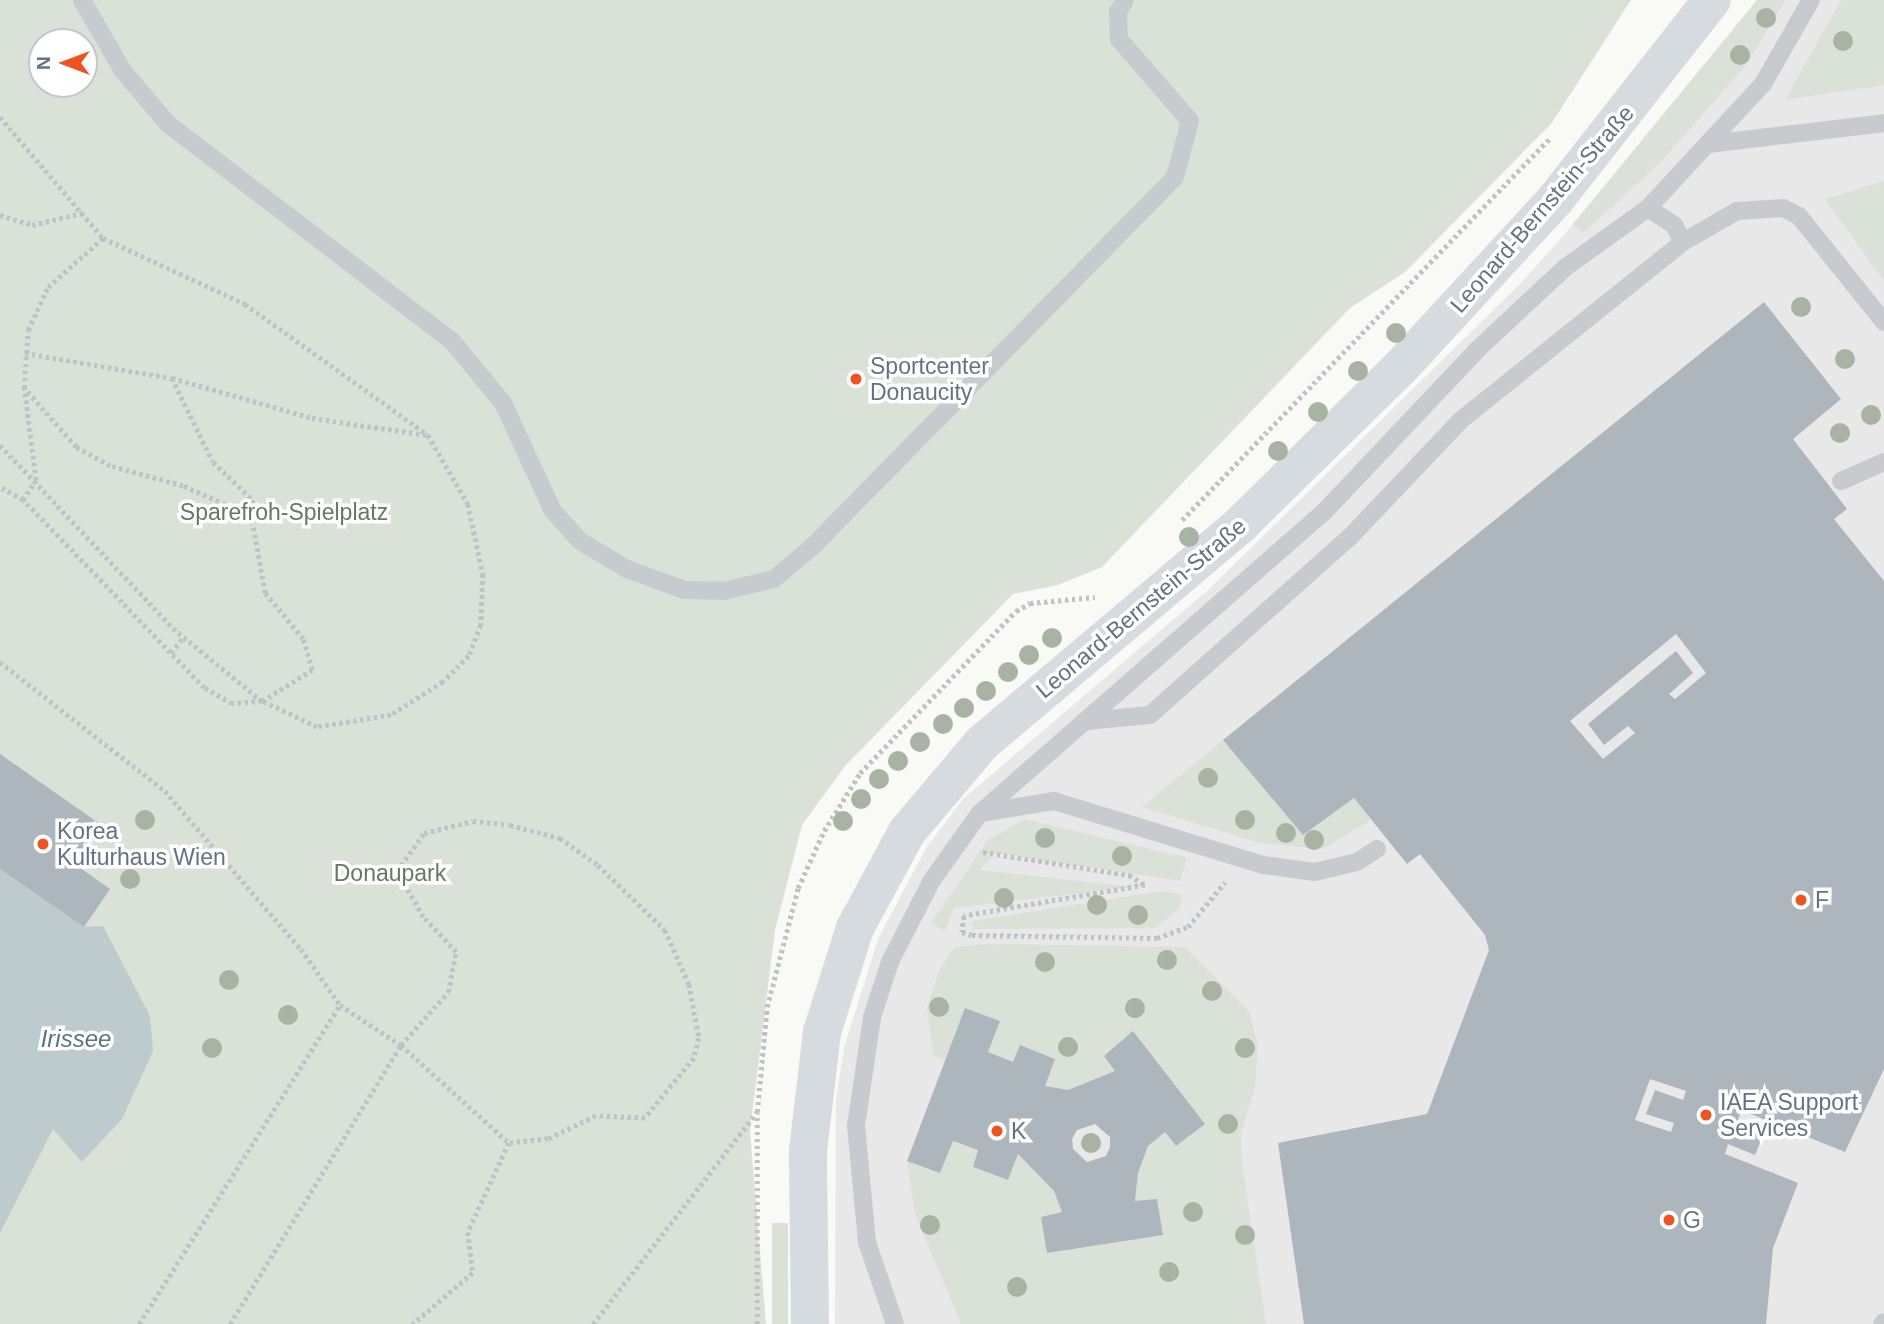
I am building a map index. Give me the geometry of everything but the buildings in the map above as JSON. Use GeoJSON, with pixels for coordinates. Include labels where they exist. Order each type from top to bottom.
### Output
{"type":"FeatureCollection","features":[{"type":"Feature","properties":{"kind":"main road","name":"Leonard-Bernstein-Straße"},"geometry":{"type":"LineString","coordinates":[[810,1324],[808,1151],[822,1032],[855,928],[907,832],[981,744],[1241,524],[1400,368],[1555,200],[1712,0]]}},
{"type":"Feature","properties":{"kind":"lane"},"geometry":{"type":"LineString","coordinates":[[82,0],[123,71],[169,124],[452,341],[503,403],[553,511],[580,541],[626,569],[673,586],[723,591],[774,579],[813,546],[1175,177],[1190,121],[1119,39],[1118,12],[1125,0]]}},
{"type":"Feature","properties":{"kind":"lane"},"geometry":{"type":"LineString","coordinates":[[895,1324],[875,1272],[858,1194],[862,1064],[890,962],[932,880],[980,813],[1324,512],[1479,348],[1566,267],[1648,208],[1763,84],[1811,0]]}},
{"type":"Feature","properties":{"kind":"lane"},"geometry":{"type":"LineString","coordinates":[[1709,144],[1884,123]]}},
{"type":"Feature","properties":{"kind":"lane"},"geometry":{"type":"LineString","coordinates":[[1648,208],[1674,225],[1683,242]]}},
{"type":"Feature","properties":{"kind":"lane"},"geometry":{"type":"LineString","coordinates":[[1087,721],[1150,715],[1350,537],[1461,420],[1683,242],[1737,211],[1783,208],[1799,216],[1884,321]]}},
{"type":"Feature","properties":{"kind":"lane"},"geometry":{"type":"LineString","coordinates":[[1841,481],[1884,462]]}},
{"type":"Feature","properties":{"kind":"lane"},"geometry":{"type":"LineString","coordinates":[[980,813],[1054,801],[1243,858],[1315,872],[1356,862],[1377,849]]}},
{"type":"Feature","properties":{"kind":"path"},"geometry":{"type":"LineString","coordinates":[[0,117],[87,212],[103,238],[245,304],[428,435],[449,463],[477,534],[484,599],[469,656],[423,698],[362,723],[317,727],[262,701],[183,637],[0,445]]}},
{"type":"Feature","properties":{"kind":"path"},"geometry":{"type":"LineString","coordinates":[[0,215],[32,225],[87,212]]}},
{"type":"Feature","properties":{"kind":"path"},"geometry":{"type":"LineString","coordinates":[[23,500],[36,480],[24,388],[25,353],[48,287],[103,238]]}},
{"type":"Feature","properties":{"kind":"path"},"geometry":{"type":"LineString","coordinates":[[25,353],[172,378],[312,418],[428,435]]}},
{"type":"Feature","properties":{"kind":"path"},"geometry":{"type":"LineString","coordinates":[[0,487],[23,500],[171,653],[219,697],[232,704],[262,701],[312,670],[303,639],[265,593],[251,516],[253,500],[213,462],[172,378]]}},
{"type":"Feature","properties":{"kind":"path"},"geometry":{"type":"LineString","coordinates":[[24,388],[52,424],[99,460],[251,516]]}},
{"type":"Feature","properties":{"kind":"path"},"geometry":{"type":"LineString","coordinates":[[171,653],[183,637]]}},
{"type":"Feature","properties":{"kind":"path"},"geometry":{"type":"LineString","coordinates":[[0,662],[165,791],[301,949],[340,1005],[401,1045],[509,1143],[548,1139],[596,1116],[645,1118],[694,1058],[699,1038],[689,984],[665,930],[598,865],[560,838],[510,825],[473,821],[424,832],[397,871],[423,917],[456,952],[449,992],[401,1045],[230,1324]]}},
{"type":"Feature","properties":{"kind":"path"},"geometry":{"type":"LineString","coordinates":[[990,858],[1129,875],[1145,885],[964,916],[962,932],[1157,938],[1188,927],[1243,858]]}},
{"type":"Feature","properties":{"kind":"path"},"geometry":{"type":"LineString","coordinates":[[139,1324],[340,1005]]}},
{"type":"Feature","properties":{"kind":"path"},"geometry":{"type":"LineString","coordinates":[[593,1324],[757,1112]]}},
{"type":"Feature","properties":{"kind":"path"},"geometry":{"type":"LineString","coordinates":[[413,1324],[473,1273],[468,1232],[509,1143]]}},
{"type":"Feature","properties":{"kind":"shaded area"},"geometry":{"type":"Polygon","coordinates":[[[1757,0],[1884,0],[1884,1324],[835,1324],[836,1100],[844,1048],[878,939],[926,848],[963,799],[1208,590],[1522,282],[1646,142],[1757,0]]]}},
{"type":"Feature","properties":{"kind":"green space"},"geometry":{"type":"Polygon","coordinates":[[[0,0],[1631,0],[1551,124],[1405,272],[1350,308],[1102,567],[1058,585],[1013,594],[845,766],[802,825],[775,930],[750,1131],[766,1324],[0,1324],[0,0]]]}},
{"type":"Feature","properties":{"kind":"green space"},"geometry":{"type":"Polygon","coordinates":[[[1757,0],[1785,0],[1746,65],[1658,165],[1583,233],[1573,224],[1757,0]]]}},
{"type":"Feature","properties":{"kind":"green space"},"geometry":{"type":"Polygon","coordinates":[[[1841,0],[1884,0],[1884,85],[1785,100],[1841,0]]]}},
{"type":"Feature","properties":{"kind":"green space"},"geometry":{"type":"Polygon","coordinates":[[[1884,181],[1884,281],[1825,199],[1884,181]]]}},
{"type":"Feature","properties":{"kind":"green space"},"geometry":{"type":"Polygon","coordinates":[[[1223,740],[1303,835],[1354,798],[1371,820],[1322,849],[1260,843],[1142,807],[1223,740]]]}},
{"type":"Feature","properties":{"kind":"green space"},"geometry":{"type":"Polygon","coordinates":[[[1025,819],[1187,858],[1180,881],[995,853],[980,870],[1132,887],[954,908],[945,931],[931,923],[988,840],[1025,819]]]}},
{"type":"Feature","properties":{"kind":"green space"},"geometry":{"type":"Polygon","coordinates":[[[1161,891],[1181,894],[1180,908],[1155,928],[972,929],[973,921],[1161,891]]]}},
{"type":"Feature","properties":{"kind":"green space"},"geometry":{"type":"Polygon","coordinates":[[[985,944],[1185,947],[1249,1011],[1258,1045],[1255,1088],[1241,1132],[1242,1163],[1266,1324],[961,1324],[915,1214],[907,1161],[940,1173],[953,1141],[978,1150],[973,1167],[1008,1180],[1018,1154],[1054,1191],[1062,1212],[1041,1217],[1047,1252],[1163,1235],[1157,1199],[1135,1201],[1138,1173],[1148,1146],[1165,1132],[1176,1146],[1204,1124],[1134,1032],[1115,1071],[1092,1086],[1068,1090],[1045,1086],[1055,1059],[1020,1046],[1013,1062],[988,1052],[999,1021],[966,1008],[945,1061],[933,1055],[927,1006],[940,968],[955,947],[985,944]]]}},
{"type":"Feature","properties":{"kind":"green space"},"geometry":{"type":"Polygon","coordinates":[[[772,1223],[788,1223],[788,1324],[772,1324],[772,1223]]]}},
{"type":"Feature","properties":{"kind":"water","name":"Irissee"},"geometry":{"type":"Polygon","coordinates":[[[0,869],[84,927],[103,926],[150,1016],[153,1051],[122,1119],[82,1162],[53,1129],[0,1233],[0,869]]]}},
{"type":"Feature","properties":{"kind":"place","name":"Sportcenter Donaucity"},"geometry":{"type":"Point","coordinates":[856,379]}},
{"type":"Feature","properties":{"kind":"place","name":"Korea Kulturhaus Wien"},"geometry":{"type":"Point","coordinates":[43,844]}},
{"type":"Feature","properties":{"kind":"place","name":"F"},"geometry":{"type":"Point","coordinates":[1801,900]}},
{"type":"Feature","properties":{"kind":"place","name":"IAEA Support Services"},"geometry":{"type":"Point","coordinates":[1706,1115]}},
{"type":"Feature","properties":{"kind":"place","name":"K"},"geometry":{"type":"Point","coordinates":[997,1131]}},
{"type":"Feature","properties":{"kind":"place","name":"G"},"geometry":{"type":"Point","coordinates":[1669,1220]}},
{"type":"Feature","properties":{"kind":"park label","name":"Sparefroh-Spielplatz"},"geometry":{"type":"Point","coordinates":[284,512]}},
{"type":"Feature","properties":{"kind":"park label","name":"Donaupark"},"geometry":{"type":"Point","coordinates":[390,873]}}]}
